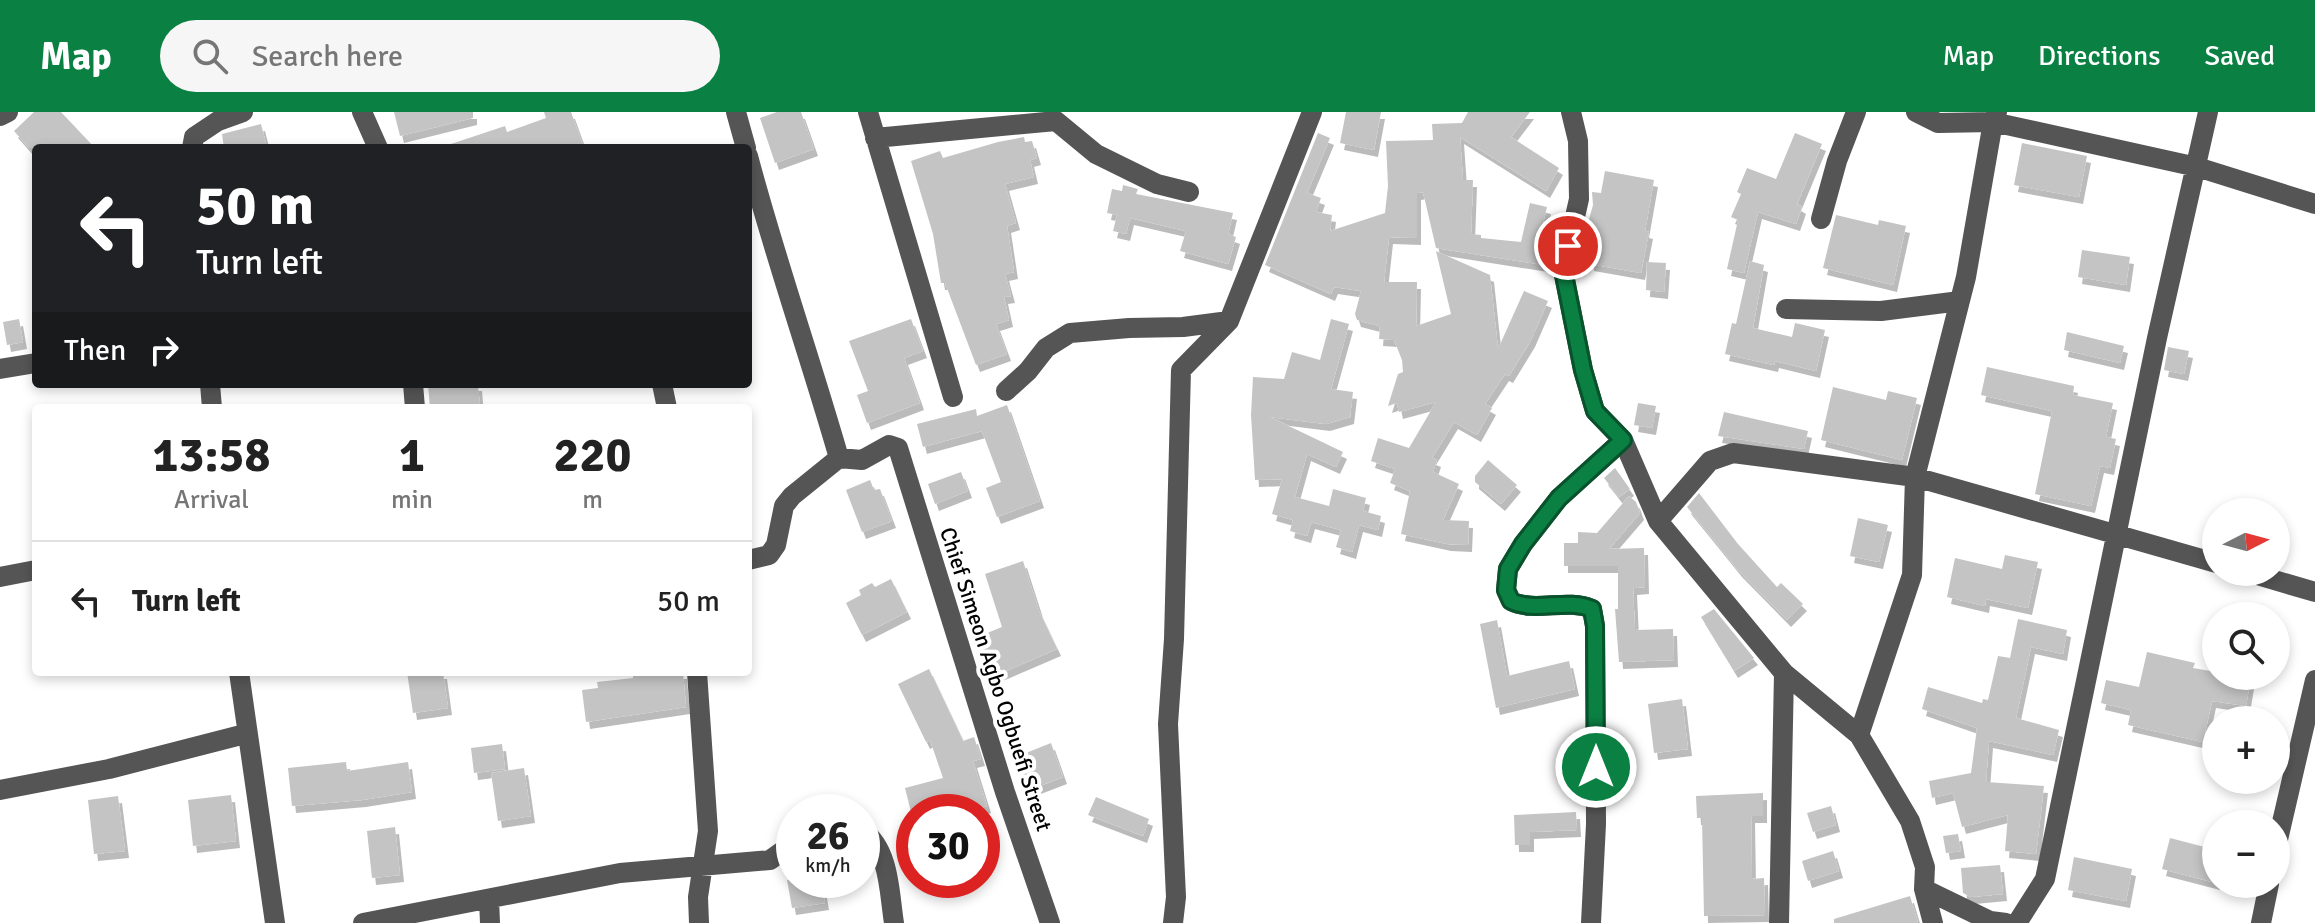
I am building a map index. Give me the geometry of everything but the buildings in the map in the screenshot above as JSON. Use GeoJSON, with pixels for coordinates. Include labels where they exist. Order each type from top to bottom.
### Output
{"type":"FeatureCollection","features":[{"type":"Feature","properties":{"kind":"street"},"geometry":{"type":"LineString","coordinates":[[0,116],[8,112]]}},
{"type":"Feature","properties":{"kind":"street"},"geometry":{"type":"LineString","coordinates":[[193,144],[194,137],[218,121],[243,112]]}},
{"type":"Feature","properties":{"kind":"street"},"geometry":{"type":"LineString","coordinates":[[362,112],[376,144]]}},
{"type":"Feature","properties":{"kind":"street"},"geometry":{"type":"LineString","coordinates":[[736,112],[745,144]]}},
{"type":"Feature","properties":{"kind":"street"},"geometry":{"type":"LineString","coordinates":[[868,112],[953,397]]}},
{"type":"Feature","properties":{"kind":"street"},"geometry":{"type":"LineString","coordinates":[[1173,923],[1176,897],[1168,724],[1174,639],[1181,370],[1229,321],[1312,112]]}},
{"type":"Feature","properties":{"kind":"street"},"geometry":{"type":"LineString","coordinates":[[1571,112],[1578,141],[1579,199],[1563,270],[1583,370],[1595,411],[1623,440],[1658,521],[1784,673],[1859,735],[1910,821],[1925,867],[1924,889],[1933,923]]}},
{"type":"Feature","properties":{"kind":"street"},"geometry":{"type":"LineString","coordinates":[[1821,219],[1837,161],[1856,112]]}},
{"type":"Feature","properties":{"kind":"street"},"geometry":{"type":"LineString","coordinates":[[1916,112],[1938,123],[1995,117],[2197,167],[2315,204]]}},
{"type":"Feature","properties":{"kind":"street"},"geometry":{"type":"LineString","coordinates":[[2017,923],[2045,879],[2157,338],[2208,112]]}},
{"type":"Feature","properties":{"kind":"street"},"geometry":{"type":"LineString","coordinates":[[1859,735],[1912,575],[1915,477],[1960,301],[1995,117]]}},
{"type":"Feature","properties":{"kind":"street"},"geometry":{"type":"LineString","coordinates":[[875,138],[1056,121],[1096,154],[1157,184],[1189,192]]}},
{"type":"Feature","properties":{"kind":"street"},"geometry":{"type":"LineString","coordinates":[[752,171],[839,458],[792,496],[784,506],[776,545],[769,555],[752,559]]}},
{"type":"Feature","properties":{"kind":"street"},"geometry":{"type":"LineString","coordinates":[[1786,309],[1881,311],[1960,301]]}},
{"type":"Feature","properties":{"kind":"street"},"geometry":{"type":"LineString","coordinates":[[1006,391],[1028,371],[1046,348],[1070,333],[1183,327],[1229,321]]}},
{"type":"Feature","properties":{"kind":"street"},"geometry":{"type":"LineString","coordinates":[[0,369],[32,364]]}},
{"type":"Feature","properties":{"kind":"street"},"geometry":{"type":"LineString","coordinates":[[1591,923],[1596,824],[1595,626],[1592,609],[1578,603],[1520,605],[1511,601],[1506,590],[1508,569],[1559,498],[1623,440]]}},
{"type":"Feature","properties":{"kind":"street","name":"Chief Simeon Agbo Ogbuefi Street"},"geometry":{"type":"LineString","coordinates":[[839,458],[862,460],[889,445],[898,448],[1005,792],[1050,923]]}},
{"type":"Feature","properties":{"kind":"street"},"geometry":{"type":"LineString","coordinates":[[1658,521],[1710,461],[1733,453],[1915,477],[2202,559]]}},
{"type":"Feature","properties":{"kind":"street"},"geometry":{"type":"LineString","coordinates":[[0,577],[32,571]]}},
{"type":"Feature","properties":{"kind":"street"},"geometry":{"type":"LineString","coordinates":[[2290,585],[2315,592]]}},
{"type":"Feature","properties":{"kind":"street"},"geometry":{"type":"LineString","coordinates":[[1779,923],[1784,673]]}},
{"type":"Feature","properties":{"kind":"street"},"geometry":{"type":"LineString","coordinates":[[239,676],[245,734],[275,923]]}},
{"type":"Feature","properties":{"kind":"street"},"geometry":{"type":"LineString","coordinates":[[697,676],[708,831],[698,897],[699,923]]}},
{"type":"Feature","properties":{"kind":"street"},"geometry":{"type":"LineString","coordinates":[[2285,810],[2315,680]]}},
{"type":"Feature","properties":{"kind":"street"},"geometry":{"type":"LineString","coordinates":[[0,790],[109,769],[245,734]]}},
{"type":"Feature","properties":{"kind":"street"},"geometry":{"type":"LineString","coordinates":[[880,854],[894,923]]}},
{"type":"Feature","properties":{"kind":"street"},"geometry":{"type":"LineString","coordinates":[[363,923],[620,873],[770,860],[776,856]]}},
{"type":"Feature","properties":{"kind":"street"},"geometry":{"type":"LineString","coordinates":[[1924,889],[1990,921],[2006,923]]}},
{"type":"Feature","properties":{"kind":"street"},"geometry":{"type":"LineString","coordinates":[[2261,923],[2266,898]]}},
{"type":"Feature","properties":{"kind":"street"},"geometry":{"type":"LineString","coordinates":[[489,899],[490,923]]}},
{"type":"Feature","properties":{"kind":"route"},"geometry":{"type":"LineString","coordinates":[[1568,246],[1563,270],[1583,370],[1595,411],[1623,440],[1559,498],[1523,544],[1508,569],[1506,590],[1511,601],[1520,605],[1578,603],[1592,609],[1595,626],[1596,767]]}}]}
